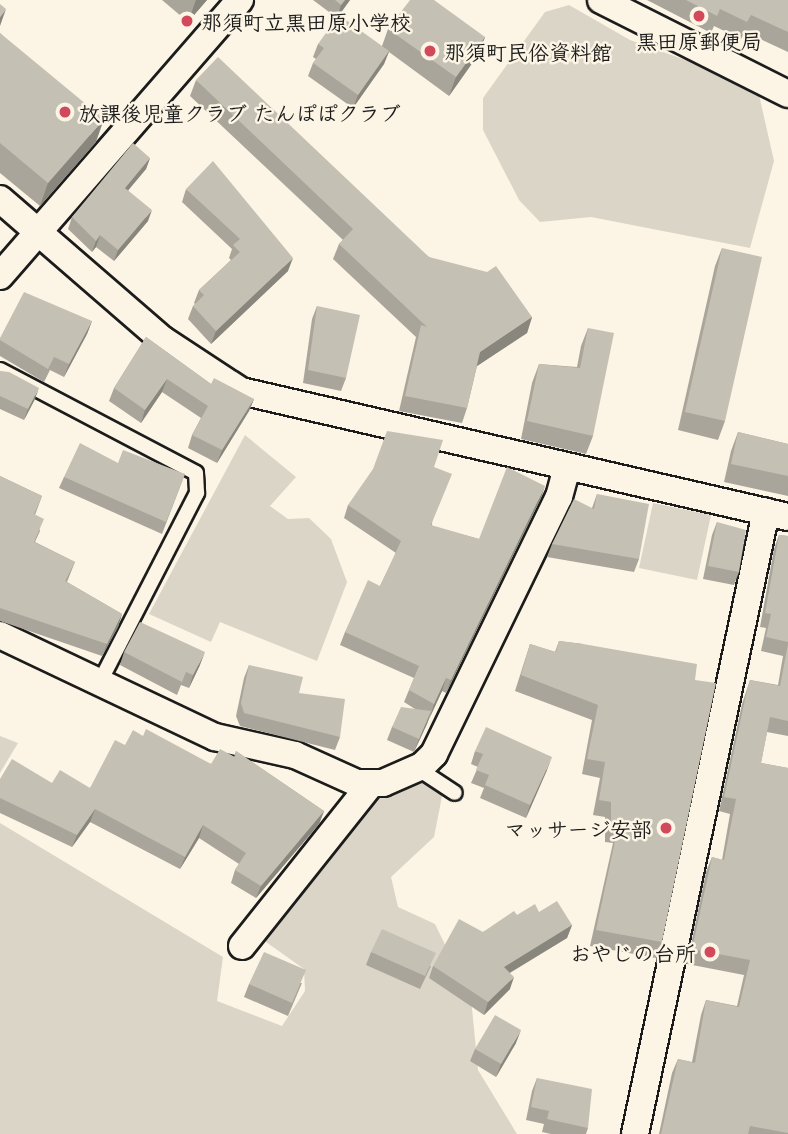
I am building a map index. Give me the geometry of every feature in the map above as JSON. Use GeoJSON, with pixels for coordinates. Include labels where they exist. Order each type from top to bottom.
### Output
{"type":"FeatureCollection","features":[{"type":"Feature","properties":{"kind":"street"},"geometry":{"type":"LineString","coordinates":[[0,276],[240,0]]}},
{"type":"Feature","properties":{"kind":"street"},"geometry":{"type":"LineString","coordinates":[[601,0],[788,94]]}},
{"type":"Feature","properties":{"kind":"street"},"geometry":{"type":"LineString","coordinates":[[0,199],[204,372],[242,391],[777,515],[635,1134]]}},
{"type":"Feature","properties":{"kind":"street"},"geometry":{"type":"LineString","coordinates":[[242,946],[371,785],[417,768],[440,741],[559,497],[567,467]]}},
{"type":"Feature","properties":{"kind":"street"},"geometry":{"type":"LineString","coordinates":[[0,635],[102,678],[215,737],[295,755],[371,785]]}},
{"type":"Feature","properties":{"kind":"lane"},"geometry":{"type":"LineString","coordinates":[[0,370],[196,474],[197,493],[102,678]]}},
{"type":"Feature","properties":{"kind":"lane"},"geometry":{"type":"LineString","coordinates":[[417,768],[455,793]]}},
{"type":"Feature","properties":{"kind":"shaded area"},"geometry":{"type":"Polygon","coordinates":[[[569,5],[630,40],[757,86],[774,161],[750,248],[591,217],[540,222],[519,200],[483,130],[483,98],[545,12],[569,5]]]}},
{"type":"Feature","properties":{"kind":"shaded area"},"geometry":{"type":"Polygon","coordinates":[[[245,435],[296,477],[270,506],[288,519],[309,518],[331,539],[347,582],[317,661],[220,622],[211,642],[149,614],[245,435]]]}},
{"type":"Feature","properties":{"kind":"shaded area"},"geometry":{"type":"Polygon","coordinates":[[[653,503],[711,515],[697,580],[639,568],[653,503]]]}},
{"type":"Feature","properties":{"kind":"shaded area"},"geometry":{"type":"Polygon","coordinates":[[[0,736],[18,743],[0,773],[0,736]]]}},
{"type":"Feature","properties":{"kind":"shaded area"},"geometry":{"type":"Polygon","coordinates":[[[417,774],[443,791],[434,837],[391,877],[398,907],[435,924],[471,998],[478,1070],[517,1134],[0,1134],[0,823],[223,957],[217,1001],[282,1026],[305,991],[304,969],[266,942],[267,927],[374,790],[417,774]]]}},
{"type":"Feature","properties":{"kind":"building"},"geometry":{"type":"Polygon","coordinates":[[[410,0],[434,0],[485,37],[456,77],[388,29],[410,0]]]}},
{"type":"Feature","properties":{"kind":"building"},"geometry":{"type":"Polygon","coordinates":[[[686,0],[788,0],[788,32],[751,15],[747,22],[720,9],[717,16],[686,0]]]}},
{"type":"Feature","properties":{"kind":"building"},"geometry":{"type":"Polygon","coordinates":[[[0,4],[6,9],[0,17],[0,4]]]}},
{"type":"Feature","properties":{"kind":"building"},"geometry":{"type":"Polygon","coordinates":[[[339,15],[389,51],[358,95],[313,63],[324,48],[318,44],[339,15]]]}},
{"type":"Feature","properties":{"kind":"building"},"geometry":{"type":"Polygon","coordinates":[[[0,33],[104,119],[48,183],[0,143],[0,33]]]}},
{"type":"Feature","properties":{"kind":"building"},"geometry":{"type":"Polygon","coordinates":[[[218,57],[429,257],[487,272],[496,266],[532,317],[480,352],[467,408],[405,396],[421,325],[427,327],[339,244],[353,229],[196,80],[218,57]]]}},
{"type":"Feature","properties":{"kind":"building"},"geometry":{"type":"Polygon","coordinates":[[[133,143],[150,158],[125,188],[152,210],[118,250],[100,235],[96,241],[72,217],[133,143]]]}},
{"type":"Feature","properties":{"kind":"building"},"geometry":{"type":"Polygon","coordinates":[[[213,161],[293,258],[216,331],[193,306],[204,295],[199,290],[240,252],[233,245],[240,239],[186,189],[213,161]]]}},
{"type":"Feature","properties":{"kind":"building"},"geometry":{"type":"Polygon","coordinates":[[[722,248],[762,257],[725,421],[685,412],[722,248]]]}},
{"type":"Feature","properties":{"kind":"building"},"geometry":{"type":"Polygon","coordinates":[[[24,292],[92,321],[69,364],[54,357],[48,369],[0,340],[24,292]]]}},
{"type":"Feature","properties":{"kind":"building"},"geometry":{"type":"Polygon","coordinates":[[[317,306],[360,315],[346,378],[308,370],[317,306]]]}},
{"type":"Feature","properties":{"kind":"building"},"geometry":{"type":"Polygon","coordinates":[[[588,328],[614,333],[593,436],[527,421],[539,364],[580,368],[588,328]]]}},
{"type":"Feature","properties":{"kind":"building"},"geometry":{"type":"Polygon","coordinates":[[[146,337],[211,384],[214,378],[254,399],[222,450],[192,435],[208,406],[167,379],[145,410],[114,388],[146,337]]]}},
{"type":"Feature","properties":{"kind":"building"},"geometry":{"type":"Polygon","coordinates":[[[0,371],[9,372],[39,388],[28,409],[0,396],[0,371]]]}},
{"type":"Feature","properties":{"kind":"building"},"geometry":{"type":"Polygon","coordinates":[[[387,431],[443,440],[434,467],[452,474],[431,525],[479,539],[507,467],[545,486],[451,680],[446,678],[434,704],[409,690],[419,666],[345,632],[368,580],[380,586],[401,541],[348,505],[373,469],[387,431]]]}},
{"type":"Feature","properties":{"kind":"building"},"geometry":{"type":"Polygon","coordinates":[[[738,432],[788,444],[788,476],[731,464],[738,432]]]}},
{"type":"Feature","properties":{"kind":"building"},"geometry":{"type":"Polygon","coordinates":[[[80,443],[118,463],[123,450],[185,474],[166,522],[64,477],[80,443]]]}},
{"type":"Feature","properties":{"kind":"building"},"geometry":{"type":"Polygon","coordinates":[[[0,476],[42,496],[34,514],[44,519],[34,542],[75,562],[65,581],[122,614],[107,644],[0,608],[0,476]]]}},
{"type":"Feature","properties":{"kind":"building"},"geometry":{"type":"Polygon","coordinates":[[[597,494],[649,504],[639,559],[552,544],[574,499],[594,509],[597,494]]]}},
{"type":"Feature","properties":{"kind":"building"},"geometry":{"type":"Polygon","coordinates":[[[717,522],[746,530],[739,572],[708,566],[717,522]]]}},
{"type":"Feature","properties":{"kind":"building"},"geometry":{"type":"Polygon","coordinates":[[[779,535],[788,536],[788,642],[766,637],[771,614],[765,613],[779,535]]]}},
{"type":"Feature","properties":{"kind":"building"},"geometry":{"type":"Polygon","coordinates":[[[140,622],[205,652],[193,675],[186,672],[182,682],[124,652],[140,622]]]}},
{"type":"Feature","properties":{"kind":"building"},"geometry":{"type":"Polygon","coordinates":[[[559,641],[697,664],[695,680],[716,683],[662,942],[596,930],[618,827],[611,826],[611,802],[599,800],[605,762],[587,759],[598,705],[521,675],[530,644],[556,652],[559,641]]]}},
{"type":"Feature","properties":{"kind":"building"},"geometry":{"type":"Polygon","coordinates":[[[788,644],[788,721],[770,717],[761,763],[788,768],[788,1133],[750,1126],[748,1134],[661,1134],[678,1059],[695,1063],[706,1000],[739,1007],[750,960],[692,949],[712,857],[724,860],[736,799],[724,797],[750,680],[780,686],[788,644]]]}},
{"type":"Feature","properties":{"kind":"building"},"geometry":{"type":"Polygon","coordinates":[[[249,665],[303,677],[299,693],[345,699],[340,737],[244,713],[241,703],[249,665]]]}},
{"type":"Feature","properties":{"kind":"building"},"geometry":{"type":"Polygon","coordinates":[[[401,707],[431,711],[419,739],[392,727],[401,707]]]}},
{"type":"Feature","properties":{"kind":"building"},"geometry":{"type":"Polygon","coordinates":[[[486,727],[552,757],[530,805],[485,785],[489,775],[476,770],[483,754],[475,751],[486,727]]]}},
{"type":"Feature","properties":{"kind":"building"},"geometry":{"type":"Polygon","coordinates":[[[146,729],[211,764],[220,749],[235,757],[236,751],[324,811],[261,886],[235,870],[246,853],[203,825],[185,857],[95,809],[77,835],[0,798],[0,779],[12,759],[52,783],[60,770],[90,788],[115,740],[125,745],[133,730],[143,736],[146,729]]]}},
{"type":"Feature","properties":{"kind":"building"},"geometry":{"type":"Polygon","coordinates":[[[557,901],[572,925],[504,967],[514,977],[488,1002],[433,966],[459,919],[483,932],[514,911],[517,915],[535,904],[539,912],[557,901]]]}},
{"type":"Feature","properties":{"kind":"building"},"geometry":{"type":"Polygon","coordinates":[[[382,929],[436,953],[425,976],[371,952],[382,929]]]}},
{"type":"Feature","properties":{"kind":"building"},"geometry":{"type":"Polygon","coordinates":[[[264,952],[306,970],[292,1003],[249,984],[264,952]]]}},
{"type":"Feature","properties":{"kind":"building"},"geometry":{"type":"Polygon","coordinates":[[[495,1015],[521,1030],[501,1064],[475,1049],[495,1015]]]}},
{"type":"Feature","properties":{"kind":"building"},"geometry":{"type":"Polygon","coordinates":[[[537,1078],[592,1089],[588,1128],[547,1119],[549,1111],[531,1107],[537,1078]]]}},
{"type":"Feature","properties":{"kind":"place","name":"黒田原郵便局"},"geometry":{"type":"Point","coordinates":[699,16]}},
{"type":"Feature","properties":{"kind":"place","name":"那須町立黒田原小学校"},"geometry":{"type":"Point","coordinates":[187,21]}},
{"type":"Feature","properties":{"kind":"place","name":"那須町民俗資料館"},"geometry":{"type":"Point","coordinates":[430,51]}},
{"type":"Feature","properties":{"kind":"place","name":"放課後児童クラブ たんぽぽクラブ"},"geometry":{"type":"Point","coordinates":[65,112]}},
{"type":"Feature","properties":{"kind":"place","name":"マッサージ安部"},"geometry":{"type":"Point","coordinates":[666,828]}},
{"type":"Feature","properties":{"kind":"place","name":"おやじの台所"},"geometry":{"type":"Point","coordinates":[710,952]}}]}
